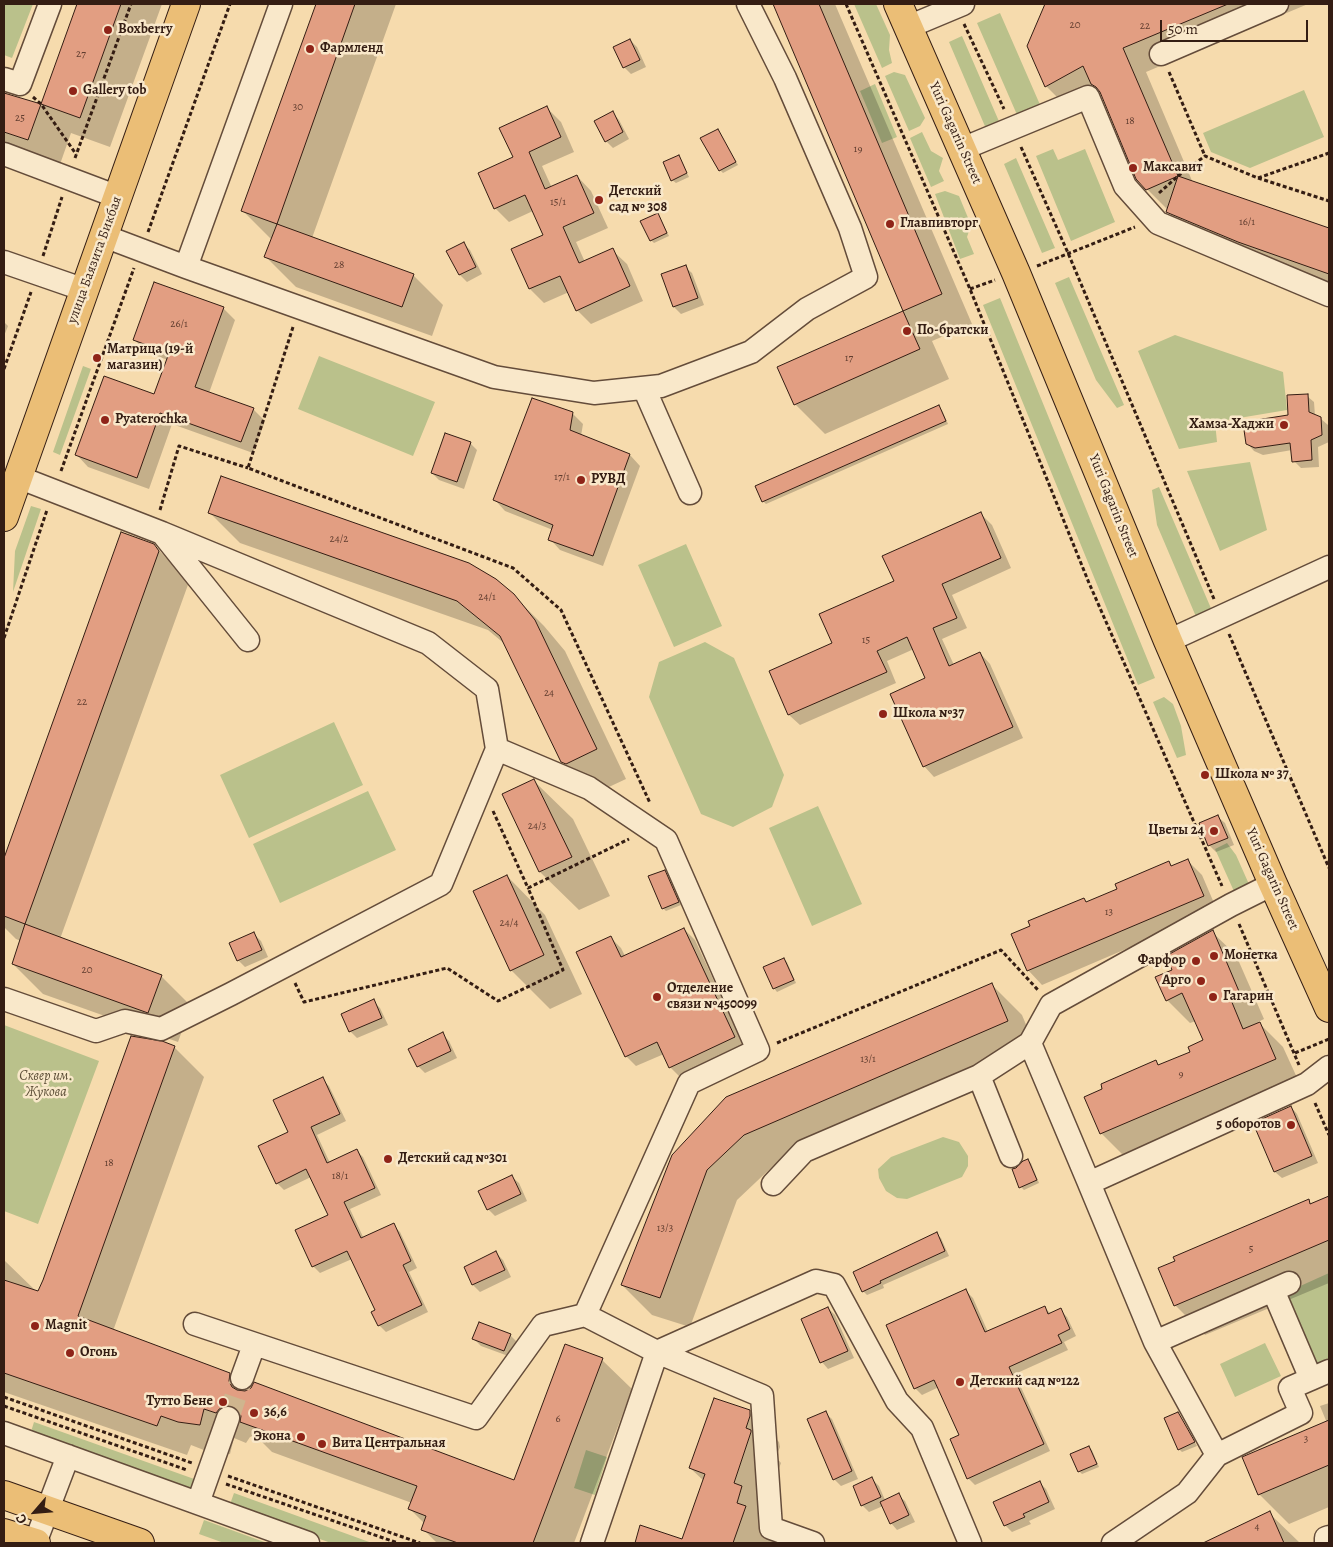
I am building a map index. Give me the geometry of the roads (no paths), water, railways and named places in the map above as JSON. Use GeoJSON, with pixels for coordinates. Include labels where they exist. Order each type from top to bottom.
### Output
{"type":"FeatureCollection","features":[{"type":"Feature","properties":{"kind":"main road","name":"улица Баязита Бикбая"},"geometry":{"type":"LineString","coordinates":[[4,517],[186,4]]}},
{"type":"Feature","properties":{"kind":"main road","name":"Yuri Gagarin Street"},"geometry":{"type":"LineString","coordinates":[[903,15],[1016,273],[1168,641],[1329,1008]]}},
{"type":"Feature","properties":{"kind":"main road"},"geometry":{"type":"LineString","coordinates":[[4,1495],[140,1543]]}},
{"type":"Feature","properties":{"kind":"main road"},"geometry":{"type":"LineString","coordinates":[[4,1533],[36,1543]]}},
{"type":"Feature","properties":{"kind":"street"},"geometry":{"type":"LineString","coordinates":[[12,82],[50,4]]}},
{"type":"Feature","properties":{"kind":"street"},"geometry":{"type":"LineString","coordinates":[[186,267],[281,4]]}},
{"type":"Feature","properties":{"kind":"street"},"geometry":{"type":"LineString","coordinates":[[104,236],[494,377],[594,393],[661,386],[751,352],[807,310],[866,277],[850,228],[785,78],[748,4]]}},
{"type":"Feature","properties":{"kind":"street"},"geometry":{"type":"LineString","coordinates":[[1161,54],[1277,4]]}},
{"type":"Feature","properties":{"kind":"street"},"geometry":{"type":"LineString","coordinates":[[903,15],[960,5]]}},
{"type":"Feature","properties":{"kind":"street"},"geometry":{"type":"LineString","coordinates":[[962,150],[1088,97],[1125,186],[1158,222],[1329,295]]}},
{"type":"Feature","properties":{"kind":"street"},"geometry":{"type":"LineString","coordinates":[[4,154],[118,196]]}},
{"type":"Feature","properties":{"kind":"street"},"geometry":{"type":"LineString","coordinates":[[4,262],[85,290]]}},
{"type":"Feature","properties":{"kind":"street"},"geometry":{"type":"LineString","coordinates":[[644,388],[690,493]]}},
{"type":"Feature","properties":{"kind":"street"},"geometry":{"type":"LineString","coordinates":[[4,999],[96,1031],[125,1021],[161,1029],[286,966],[441,884],[497,750],[487,689],[428,643],[158,531],[18,477]]}},
{"type":"Feature","properties":{"kind":"street"},"geometry":{"type":"LineString","coordinates":[[158,531],[248,640]]}},
{"type":"Feature","properties":{"kind":"street"},"geometry":{"type":"LineString","coordinates":[[1168,641],[1329,567]]}},
{"type":"Feature","properties":{"kind":"street"},"geometry":{"type":"LineString","coordinates":[[497,750],[589,788],[666,840],[758,1050],[689,1083],[586,1315]]}},
{"type":"Feature","properties":{"kind":"street"},"geometry":{"type":"LineString","coordinates":[[773,1184],[804,1151],[979,1076],[1030,1043],[1051,1005],[1273,884]]}},
{"type":"Feature","properties":{"kind":"street"},"geometry":{"type":"LineString","coordinates":[[1030,1043],[1155,1342],[1217,1455]]}},
{"type":"Feature","properties":{"kind":"street"},"geometry":{"type":"LineString","coordinates":[[1089,1183],[1307,1084],[1329,1067]]}},
{"type":"Feature","properties":{"kind":"street"},"geometry":{"type":"LineString","coordinates":[[979,1076],[1011,1156]]}},
{"type":"Feature","properties":{"kind":"street"},"geometry":{"type":"LineString","coordinates":[[592,1543],[657,1352],[816,1281],[834,1284],[897,1401],[922,1428],[970,1543]]}},
{"type":"Feature","properties":{"kind":"street"},"geometry":{"type":"LineString","coordinates":[[1113,1543],[1187,1493],[1217,1455],[1301,1413],[1290,1388],[1320,1375],[1281,1287],[1155,1342]]}},
{"type":"Feature","properties":{"kind":"street"},"geometry":{"type":"LineString","coordinates":[[195,1324],[476,1418],[543,1325],[586,1315],[657,1352],[762,1396],[771,1528],[814,1543]]}},
{"type":"Feature","properties":{"kind":"street"},"geometry":{"type":"LineString","coordinates":[[242,1378],[254,1345]]}},
{"type":"Feature","properties":{"kind":"street"},"geometry":{"type":"LineString","coordinates":[[198,1503],[228,1418]]}},
{"type":"Feature","properties":{"kind":"street"},"geometry":{"type":"LineString","coordinates":[[4,1433],[308,1543]]}},
{"type":"Feature","properties":{"kind":"street"},"geometry":{"type":"LineString","coordinates":[[36,1543],[68,1456]]}},
{"type":"Feature","properties":{"kind":"street"},"geometry":{"type":"LineString","coordinates":[[1326,1543],[1326,1538],[1329,1537]]}},
{"type":"Feature","properties":{"kind":"tunnel"},"geometry":{"type":"LineString","coordinates":[[228,1418],[242,1378]]}},
{"type":"Feature","properties":{"kind":"place","name":"Boxberry"},"geometry":{"type":"Point","coordinates":[108,30]}},
{"type":"Feature","properties":{"kind":"place","name":"Фармленд"},"geometry":{"type":"Point","coordinates":[310,49]}},
{"type":"Feature","properties":{"kind":"place","name":"Gallery tob"},"geometry":{"type":"Point","coordinates":[73,91]}},
{"type":"Feature","properties":{"kind":"place","name":"Максавит"},"geometry":{"type":"Point","coordinates":[1133,168]}},
{"type":"Feature","properties":{"kind":"place","name":"Детский сад № 308"},"geometry":{"type":"Point","coordinates":[599,200]}},
{"type":"Feature","properties":{"kind":"place","name":"Главпивторг"},"geometry":{"type":"Point","coordinates":[890,224]}},
{"type":"Feature","properties":{"kind":"place","name":"По-братски"},"geometry":{"type":"Point","coordinates":[907,331]}},
{"type":"Feature","properties":{"kind":"place","name":"Матрица (19-й магазин)"},"geometry":{"type":"Point","coordinates":[97,358]}},
{"type":"Feature","properties":{"kind":"place","name":"Pyaterochka"},"geometry":{"type":"Point","coordinates":[105,420]}},
{"type":"Feature","properties":{"kind":"place","name":"Хамза-Хаджи"},"geometry":{"type":"Point","coordinates":[1284,425]}},
{"type":"Feature","properties":{"kind":"place","name":"РУВД"},"geometry":{"type":"Point","coordinates":[581,480]}},
{"type":"Feature","properties":{"kind":"place","name":"Школа №37"},"geometry":{"type":"Point","coordinates":[883,714]}},
{"type":"Feature","properties":{"kind":"place","name":"Школа № 37"},"geometry":{"type":"Point","coordinates":[1205,775]}},
{"type":"Feature","properties":{"kind":"place","name":"Цветы 24"},"geometry":{"type":"Point","coordinates":[1214,831]}},
{"type":"Feature","properties":{"kind":"place","name":"Монетка"},"geometry":{"type":"Point","coordinates":[1214,956]}},
{"type":"Feature","properties":{"kind":"place","name":"Фарфор"},"geometry":{"type":"Point","coordinates":[1196,961]}},
{"type":"Feature","properties":{"kind":"place","name":"Арго"},"geometry":{"type":"Point","coordinates":[1201,981]}},
{"type":"Feature","properties":{"kind":"place","name":"Отделение связи №450099"},"geometry":{"type":"Point","coordinates":[657,997]}},
{"type":"Feature","properties":{"kind":"place","name":"Гагарин"},"geometry":{"type":"Point","coordinates":[1213,997]}},
{"type":"Feature","properties":{"kind":"place","name":"5 оборотов"},"geometry":{"type":"Point","coordinates":[1291,1125]}},
{"type":"Feature","properties":{"kind":"place","name":"Детский сад №301"},"geometry":{"type":"Point","coordinates":[388,1159]}},
{"type":"Feature","properties":{"kind":"place","name":"Magnit"},"geometry":{"type":"Point","coordinates":[35,1326]}},
{"type":"Feature","properties":{"kind":"place","name":"Огонь"},"geometry":{"type":"Point","coordinates":[70,1353]}},
{"type":"Feature","properties":{"kind":"place","name":"Детский сад №122"},"geometry":{"type":"Point","coordinates":[960,1382]}},
{"type":"Feature","properties":{"kind":"place","name":"Тутто Бене"},"geometry":{"type":"Point","coordinates":[223,1402]}},
{"type":"Feature","properties":{"kind":"place","name":"36,6"},"geometry":{"type":"Point","coordinates":[254,1413]}},
{"type":"Feature","properties":{"kind":"place","name":"Экона"},"geometry":{"type":"Point","coordinates":[301,1437]}},
{"type":"Feature","properties":{"kind":"place","name":"Вита Центральная"},"geometry":{"type":"Point","coordinates":[322,1444]}},
{"type":"Feature","properties":{"kind":"park label","name":"Сквер им. Жукова"},"geometry":{"type":"Point","coordinates":[46,1086]}}]}
